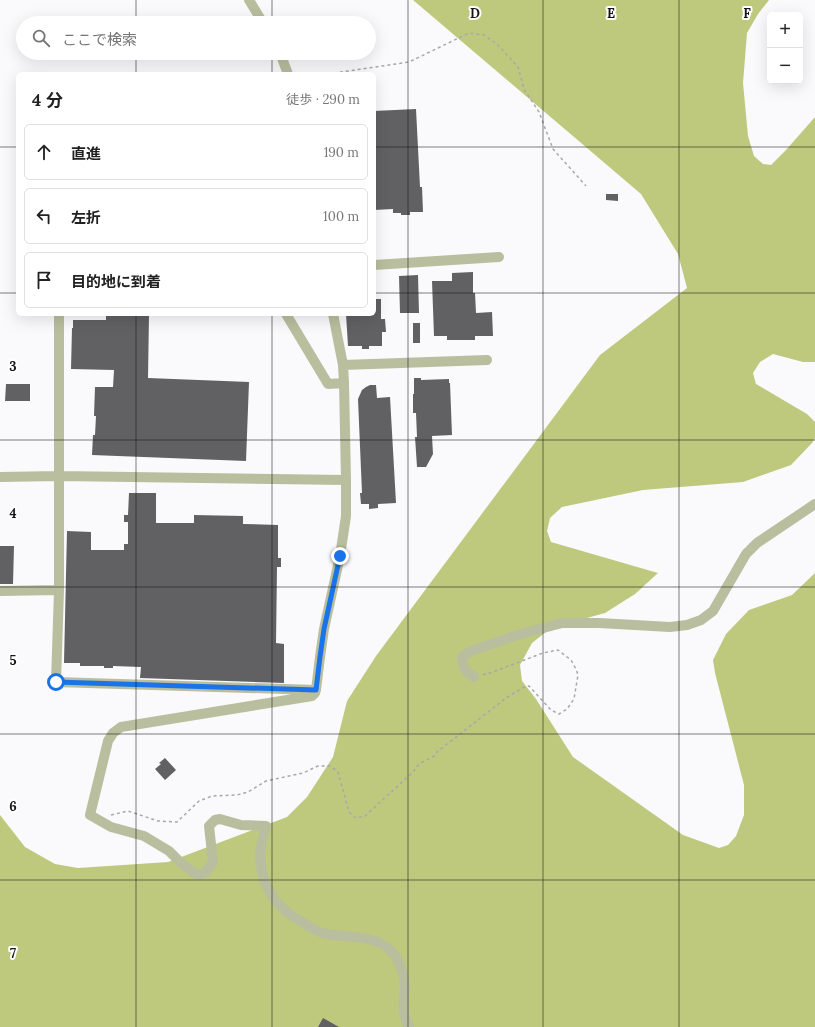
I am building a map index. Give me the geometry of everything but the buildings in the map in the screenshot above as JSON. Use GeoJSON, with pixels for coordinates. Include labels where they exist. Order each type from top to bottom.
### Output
{"type":"FeatureCollection","features":[{"type":"Feature","properties":{"kind":"street"},"geometry":{"type":"LineString","coordinates":[[249,0],[259,16]]}},
{"type":"Feature","properties":{"kind":"street"},"geometry":{"type":"LineString","coordinates":[[283,60],[287,72]]}},
{"type":"Feature","properties":{"kind":"street"},"geometry":{"type":"LineString","coordinates":[[376,265],[499,257]]}},
{"type":"Feature","properties":{"kind":"street"},"geometry":{"type":"LineString","coordinates":[[59,316],[60,476],[59,590],[56,682],[316,690]]}},
{"type":"Feature","properties":{"kind":"street"},"geometry":{"type":"LineString","coordinates":[[287,316],[328,384],[344,383]]}},
{"type":"Feature","properties":{"kind":"street"},"geometry":{"type":"LineString","coordinates":[[333,316],[343,365],[346,516],[340,556],[324,629],[315,693],[312,696],[121,727],[113,733],[108,740],[90,815],[111,827],[144,836],[169,851],[181,863],[197,875],[206,873],[213,862],[209,826],[215,820],[220,819],[241,825],[266,826],[260,854],[262,872],[267,887],[280,906],[286,913],[318,932],[371,939],[389,949],[398,960],[405,986],[403,1005],[406,1021],[409,1027]]}},
{"type":"Feature","properties":{"kind":"street"},"geometry":{"type":"LineString","coordinates":[[343,365],[487,360]]}},
{"type":"Feature","properties":{"kind":"street"},"geometry":{"type":"LineString","coordinates":[[0,476],[346,480]]}},
{"type":"Feature","properties":{"kind":"street"},"geometry":{"type":"LineString","coordinates":[[474,677],[465,671],[462,657],[471,651],[517,635],[562,623],[670,627],[686,625],[701,620],[713,611],[746,554],[757,543],[815,504]]}},
{"type":"Feature","properties":{"kind":"street"},"geometry":{"type":"LineString","coordinates":[[0,591],[59,590]]}},
{"type":"Feature","properties":{"kind":"path"},"geometry":{"type":"LineString","coordinates":[[342,72],[409,62],[469,33],[484,35],[498,44],[518,67],[524,89],[539,112],[553,149],[586,186]]}},
{"type":"Feature","properties":{"kind":"path"},"geometry":{"type":"LineString","coordinates":[[108,816],[128,811],[158,821],[177,822],[199,801],[212,796],[237,795],[248,792],[266,781],[303,773],[318,766],[330,766],[338,772],[349,812],[356,818],[366,816],[413,772],[419,764],[434,756],[437,752],[506,698],[522,688],[529,686],[551,710],[560,714],[567,709],[574,699],[578,675],[571,660],[558,650],[543,653],[490,673],[474,677]]}},
{"type":"Feature","properties":{"kind":"green space"},"geometry":{"type":"Polygon","coordinates":[[[413,0],[769,0],[758,14],[747,33],[743,83],[748,136],[754,156],[763,164],[771,165],[815,117],[815,362],[803,362],[773,354],[760,362],[753,373],[756,384],[807,414],[815,422],[815,438],[791,465],[743,482],[643,490],[562,507],[550,518],[547,531],[551,542],[658,573],[635,594],[605,613],[551,628],[532,643],[520,665],[522,681],[536,699],[573,757],[683,835],[719,848],[728,845],[736,836],[744,815],[744,785],[713,660],[726,634],[749,610],[792,595],[815,573],[815,1027],[0,1027],[0,815],[25,847],[55,864],[78,868],[168,862],[287,817],[307,797],[333,757],[347,701],[376,656],[600,355],[687,288],[678,254],[641,194],[413,0]]]}},
{"type":"Feature","properties":{"kind":"route"},"geometry":{"type":"LineString","coordinates":[[56,682],[316,690],[324,629],[340,556]]}}]}
